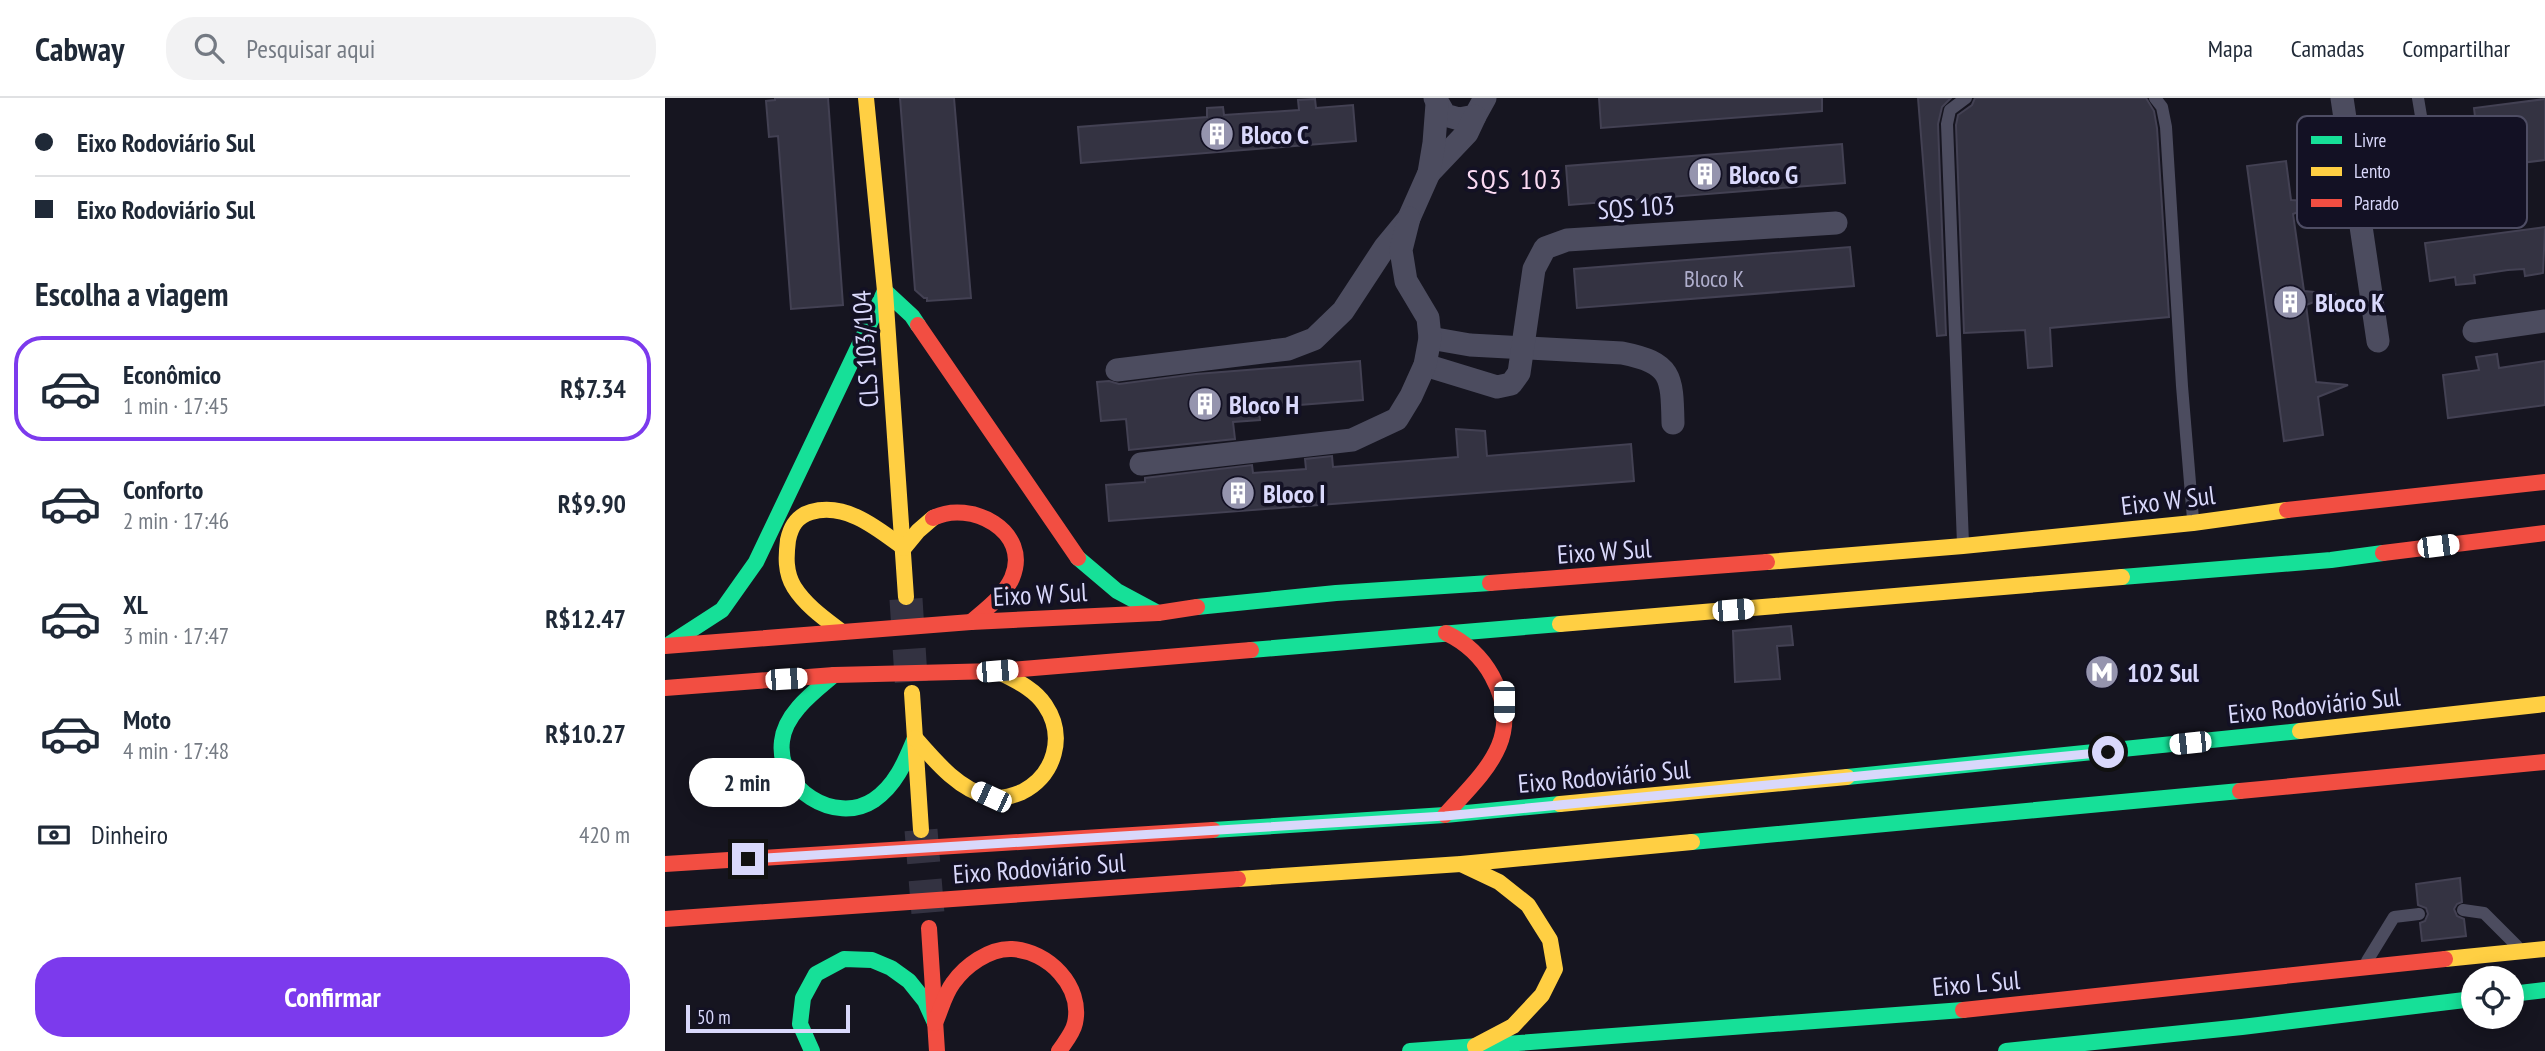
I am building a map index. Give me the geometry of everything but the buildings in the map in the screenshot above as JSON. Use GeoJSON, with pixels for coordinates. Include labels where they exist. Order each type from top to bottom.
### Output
{"type":"FeatureCollection","features":[{"type":"Feature","properties":{"kind":"main road","name":"CLS 103/104"},"geometry":{"type":"LineString","coordinates":[[866,98],[885,291],[906,597]]}},
{"type":"Feature","properties":{"kind":"main road"},"geometry":{"type":"LineString","coordinates":[[666,646],[722,610],[755,562],[885,291],[912,316],[1080,562],[1117,591],[1158,613]]}},
{"type":"Feature","properties":{"kind":"main road","name":"Eixo W Sul"},"geometry":{"type":"LineString","coordinates":[[666,646],[971,622],[1158,613],[1228,603],[1336,593],[1598,576],[1963,546],[2193,523],[2545,482]]}},
{"type":"Feature","properties":{"kind":"main road"},"geometry":{"type":"LineString","coordinates":[[842,632],[802,597],[789,578],[786,556],[791,527],[803,515],[818,509],[831,508],[876,527],[904,548],[922,524],[948,512],[981,515],[1003,530],[1014,547],[1016,567],[1009,584],[997,599],[971,622]]}},
{"type":"Feature","properties":{"kind":"main road"},"geometry":{"type":"LineString","coordinates":[[665,688],[834,675],[997,671],[2291,564],[2545,533]]}},
{"type":"Feature","properties":{"kind":"main road"},"geometry":{"type":"LineString","coordinates":[[1445,816],[1488,765],[1505,732],[1504,702],[1492,675],[1465,643],[1446,633]]}},
{"type":"Feature","properties":{"kind":"main road"},"geometry":{"type":"LineString","coordinates":[[915,738],[951,778],[991,797],[1011,797],[1033,786],[1049,771],[1055,752],[1055,728],[1047,708],[1031,689],[997,671]]}},
{"type":"Feature","properties":{"kind":"main road"},"geometry":{"type":"LineString","coordinates":[[834,675],[793,713],[784,732],[780,750],[785,772],[795,789],[816,803],[838,809],[862,806],[881,797],[896,783],[908,762],[915,738]]}},
{"type":"Feature","properties":{"kind":"main road"},"geometry":{"type":"LineString","coordinates":[[912,694],[921,830]]}},
{"type":"Feature","properties":{"kind":"main road","name":"Eixo Rodoviário Sul"},"geometry":{"type":"LineString","coordinates":[[665,864],[1445,816],[2081,755],[2545,704]]}},
{"type":"Feature","properties":{"kind":"main road","name":"Eixo Rodoviário Sul"},"geometry":{"type":"LineString","coordinates":[[665,919],[1461,863],[2545,762]]}},
{"type":"Feature","properties":{"kind":"main road"},"geometry":{"type":"LineString","coordinates":[[1461,863],[1499,882],[1528,905],[1550,940],[1555,969],[1542,995],[1513,1026],[1475,1046]]}},
{"type":"Feature","properties":{"kind":"main road"},"geometry":{"type":"LineString","coordinates":[[929,928],[937,1051]]}},
{"type":"Feature","properties":{"kind":"main road","name":"Eixo L Sul"},"geometry":{"type":"LineString","coordinates":[[1410,1051],[1970,1009],[2545,948]]}},
{"type":"Feature","properties":{"kind":"main road"},"geometry":{"type":"LineString","coordinates":[[935,1023],[955,980],[973,963],[993,951],[1010,949],[1032,953],[1051,964],[1066,979],[1074,999],[1075,1022],[1059,1051]]}},
{"type":"Feature","properties":{"kind":"main road"},"geometry":{"type":"LineString","coordinates":[[812,1051],[800,1024],[803,998],[815,974],[844,959],[872,960],[891,968],[909,981],[925,1001],[935,1023]]}},
{"type":"Feature","properties":{"kind":"main road"},"geometry":{"type":"LineString","coordinates":[[2524,993],[2545,990]]}},
{"type":"Feature","properties":{"kind":"main road"},"geometry":{"type":"LineString","coordinates":[[2006,1051],[2242,1027],[2461,1000]]}},
{"type":"Feature","properties":{"kind":"street"},"geometry":{"type":"LineString","coordinates":[[2342,98],[2345,116]]}},
{"type":"Feature","properties":{"kind":"street"},"geometry":{"type":"LineString","coordinates":[[1436,101],[1445,115],[1459,120],[1483,103]]}},
{"type":"Feature","properties":{"kind":"street"},"geometry":{"type":"LineString","coordinates":[[1141,464],[1352,440],[1397,419],[1425,365],[1430,338],[1427,318],[1406,281],[1401,250],[1409,218],[1429,173],[1436,101]]}},
{"type":"Feature","properties":{"kind":"street"},"geometry":{"type":"LineString","coordinates":[[1429,173],[1467,133],[1483,103]]}},
{"type":"Feature","properties":{"kind":"street"},"geometry":{"type":"LineString","coordinates":[[1117,370],[1288,349],[1314,339],[1343,311],[1385,247],[1409,218]]}},
{"type":"Feature","properties":{"kind":"street","name":"SQS 103"},"geometry":{"type":"LineString","coordinates":[[1425,365],[1497,387],[1511,384],[1519,373],[1524,348],[1534,269],[1545,248],[1567,240],[1836,222]]}},
{"type":"Feature","properties":{"kind":"street"},"geometry":{"type":"LineString","coordinates":[[2360,228],[2378,341]]}},
{"type":"Feature","properties":{"kind":"street"},"geometry":{"type":"LineString","coordinates":[[1364,278],[1406,281]]}},
{"type":"Feature","properties":{"kind":"street"},"geometry":{"type":"LineString","coordinates":[[2474,331],[2545,321]]}},
{"type":"Feature","properties":{"kind":"street"},"geometry":{"type":"LineString","coordinates":[[1430,338],[1470,345],[1622,353],[1642,357],[1662,367],[1672,387],[1673,423]]}},
{"type":"Feature","properties":{"kind":"lane"},"geometry":{"type":"LineString","coordinates":[[1963,546],[1947,124],[1950,110],[1966,98]]}},
{"type":"Feature","properties":{"kind":"lane"},"geometry":{"type":"LineString","coordinates":[[2155,98],[2162,107],[2166,127],[2193,523]]}},
{"type":"Feature","properties":{"kind":"lane"},"geometry":{"type":"LineString","coordinates":[[2418,98],[2421,116]]}},
{"type":"Feature","properties":{"kind":"lane"},"geometry":{"type":"LineString","coordinates":[[2463,911],[2484,913],[2522,951]]}},
{"type":"Feature","properties":{"kind":"lane"},"geometry":{"type":"LineString","coordinates":[[2363,968],[2394,917],[2419,914]]}},
{"type":"Feature","properties":{"kind":"tunnel"},"geometry":{"type":"LineString","coordinates":[[906,599],[912,693]]}},
{"type":"Feature","properties":{"kind":"tunnel"},"geometry":{"type":"LineString","coordinates":[[921,830],[929,926]]}},
{"type":"Feature","properties":{"kind":"traffic: fast"},"geometry":{"type":"LineString","coordinates":[[671,643],[722,610],[756,562],[885,291],[918,325]]}},
{"type":"Feature","properties":{"kind":"traffic: fast"},"geometry":{"type":"LineString","coordinates":[[2122,577],[2331,560],[2383,553]]}},
{"type":"Feature","properties":{"kind":"traffic: fast"},"geometry":{"type":"LineString","coordinates":[[1078,558],[1117,591],[1158,613]]}},
{"type":"Feature","properties":{"kind":"traffic: fast"},"geometry":{"type":"LineString","coordinates":[[1197,607],[1336,593],[1490,583]]}},
{"type":"Feature","properties":{"kind":"traffic: fast"},"geometry":{"type":"LineString","coordinates":[[1251,650],[1560,624]]}},
{"type":"Feature","properties":{"kind":"traffic: fast"},"geometry":{"type":"LineString","coordinates":[[834,675],[794,712],[782,741],[788,774],[811,798],[842,808],[859,807],[874,800],[894,780],[915,738]]}},
{"type":"Feature","properties":{"kind":"traffic: fast"},"geometry":{"type":"LineString","coordinates":[[1847,777],[2300,731]]}},
{"type":"Feature","properties":{"kind":"traffic: fast"},"geometry":{"type":"LineString","coordinates":[[1692,842],[2240,791]]}},
{"type":"Feature","properties":{"kind":"traffic: fast"},"geometry":{"type":"LineString","coordinates":[[1213,830],[1445,815],[1560,804]]}},
{"type":"Feature","properties":{"kind":"traffic: fast"},"geometry":{"type":"LineString","coordinates":[[812,1051],[800,1024],[803,998],[816,974],[844,959],[872,960],[891,968],[909,981],[925,1001],[935,1023]]}},
{"type":"Feature","properties":{"kind":"traffic: fast"},"geometry":{"type":"LineString","coordinates":[[2524,992],[2545,990]]}},
{"type":"Feature","properties":{"kind":"traffic: fast"},"geometry":{"type":"LineString","coordinates":[[2006,1051],[2242,1027],[2461,1000]]}},
{"type":"Feature","properties":{"kind":"traffic: fast"},"geometry":{"type":"LineString","coordinates":[[1410,1051],[1963,1010]]}},
{"type":"Feature","properties":{"kind":"traffic: slow"},"geometry":{"type":"LineString","coordinates":[[866,98],[885,291],[906,597]]}},
{"type":"Feature","properties":{"kind":"traffic: slow"},"geometry":{"type":"LineString","coordinates":[[842,632],[810,606],[791,581],[787,552],[789,535],[795,522],[811,512],[824,510],[849,514],[904,548],[933,518]]}},
{"type":"Feature","properties":{"kind":"traffic: slow"},"geometry":{"type":"LineString","coordinates":[[1767,562],[1963,546],[2193,523],[2287,510]]}},
{"type":"Feature","properties":{"kind":"traffic: slow"},"geometry":{"type":"LineString","coordinates":[[1560,624],[2122,577]]}},
{"type":"Feature","properties":{"kind":"traffic: slow"},"geometry":{"type":"LineString","coordinates":[[915,738],[948,774],[979,793],[1002,798],[1022,792],[1033,785],[1042,776],[1054,754],[1055,729],[1045,705],[1035,694],[997,671]]}},
{"type":"Feature","properties":{"kind":"traffic: slow"},"geometry":{"type":"LineString","coordinates":[[912,693],[921,830]]}},
{"type":"Feature","properties":{"kind":"traffic: slow"},"geometry":{"type":"LineString","coordinates":[[2300,731],[2545,704]]}},
{"type":"Feature","properties":{"kind":"traffic: slow"},"geometry":{"type":"LineString","coordinates":[[1560,804],[1847,777]]}},
{"type":"Feature","properties":{"kind":"traffic: slow"},"geometry":{"type":"LineString","coordinates":[[1238,879],[1461,864],[1692,842]]}},
{"type":"Feature","properties":{"kind":"traffic: slow"},"geometry":{"type":"LineString","coordinates":[[1461,864],[1499,882],[1528,905],[1550,940],[1555,969],[1542,995],[1513,1026],[1475,1046]]}},
{"type":"Feature","properties":{"kind":"traffic: slow"},"geometry":{"type":"LineString","coordinates":[[2445,959],[2545,949]]}},
{"type":"Feature","properties":{"kind":"traffic: jam"},"geometry":{"type":"LineString","coordinates":[[918,325],[1078,558]]}},
{"type":"Feature","properties":{"kind":"traffic: jam"},"geometry":{"type":"LineString","coordinates":[[2287,510],[2545,482]]}},
{"type":"Feature","properties":{"kind":"traffic: jam"},"geometry":{"type":"LineString","coordinates":[[933,518],[948,513],[980,516],[1006,533],[1013,546],[1016,561],[1009,585],[971,622]]}},
{"type":"Feature","properties":{"kind":"traffic: jam"},"geometry":{"type":"LineString","coordinates":[[2383,553],[2545,533]]}},
{"type":"Feature","properties":{"kind":"traffic: jam"},"geometry":{"type":"LineString","coordinates":[[1490,583],[1767,562]]}},
{"type":"Feature","properties":{"kind":"traffic: jam"},"geometry":{"type":"LineString","coordinates":[[665,646],[971,622],[1158,613],[1197,607]]}},
{"type":"Feature","properties":{"kind":"traffic: jam"},"geometry":{"type":"LineString","coordinates":[[1445,815],[1474,784],[1496,752],[1504,717],[1501,698],[1488,669],[1473,651],[1446,633]]}},
{"type":"Feature","properties":{"kind":"traffic: jam"},"geometry":{"type":"LineString","coordinates":[[665,688],[834,675],[997,671],[1251,650]]}},
{"type":"Feature","properties":{"kind":"traffic: jam"},"geometry":{"type":"LineString","coordinates":[[2240,791],[2545,762]]}},
{"type":"Feature","properties":{"kind":"traffic: jam"},"geometry":{"type":"LineString","coordinates":[[665,864],[1213,830]]}},
{"type":"Feature","properties":{"kind":"traffic: jam"},"geometry":{"type":"LineString","coordinates":[[665,919],[1238,879]]}},
{"type":"Feature","properties":{"kind":"traffic: jam"},"geometry":{"type":"LineString","coordinates":[[929,928],[937,1051]]}},
{"type":"Feature","properties":{"kind":"traffic: jam"},"geometry":{"type":"LineString","coordinates":[[935,1023],[950,988],[971,965],[986,955],[1003,949],[1025,951],[1038,956],[1060,973],[1074,996],[1075,1023],[1059,1051]]}},
{"type":"Feature","properties":{"kind":"traffic: jam"},"geometry":{"type":"LineString","coordinates":[[1963,1010],[2445,959]]}},
{"type":"Feature","properties":{"kind":"place","name":"Bloco C"},"geometry":{"type":"Point","coordinates":[1217,134]}},
{"type":"Feature","properties":{"kind":"place","name":"Bloco G"},"geometry":{"type":"Point","coordinates":[1705,174]}},
{"type":"Feature","properties":{"kind":"place","name":"Bloco K"},"geometry":{"type":"Point","coordinates":[2290,302]}},
{"type":"Feature","properties":{"kind":"place","name":"Bloco H"},"geometry":{"type":"Point","coordinates":[1205,404]}},
{"type":"Feature","properties":{"kind":"place","name":"Bloco I"},"geometry":{"type":"Point","coordinates":[1238,493]}},
{"type":"Feature","properties":{"kind":"place","name":"102 Sul"},"geometry":{"type":"Point","coordinates":[2102,672]}},
{"type":"Feature","properties":{"kind":"district","name":"SQS 103"},"geometry":{"type":"Point","coordinates":[1515,178]}},
{"type":"Feature","properties":{"kind":"route"},"geometry":{"type":"LineString","coordinates":[[748,859],[1445,816],[2108,752]]}}]}
